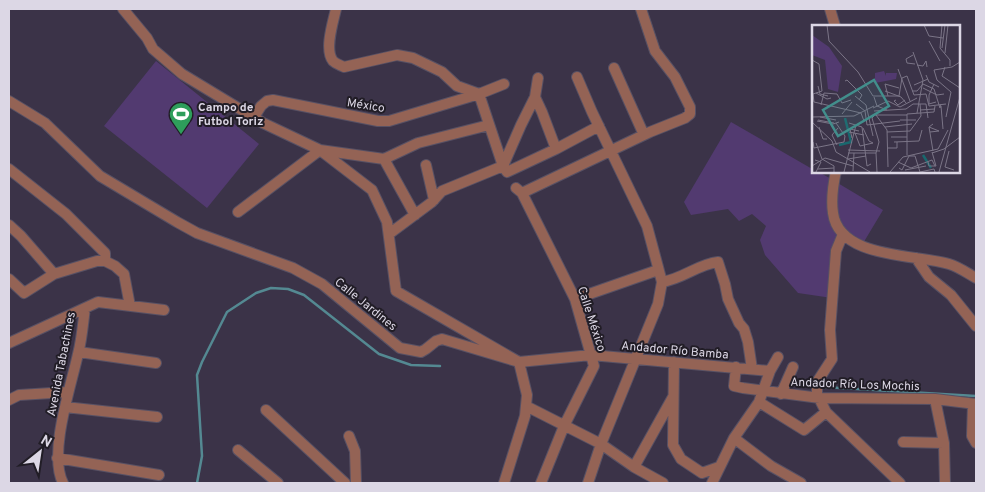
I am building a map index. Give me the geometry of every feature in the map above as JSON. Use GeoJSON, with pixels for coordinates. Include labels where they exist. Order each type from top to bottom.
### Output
{"type":"FeatureCollection","features":[{"type":"Feature","properties":{"kind":"street"},"geometry":{"type":"LineString","coordinates":[[123,9],[147,38],[153,49],[182,74],[263,123],[320,150],[372,190],[387,222],[396,291],[518,362],[527,395],[525,416],[504,483]]}},
{"type":"Feature","properties":{"kind":"street"},"geometry":{"type":"LineString","coordinates":[[336,9],[329,44],[330,56],[334,62],[344,67],[397,55],[413,58],[442,72],[457,86],[479,94],[505,169]]}},
{"type":"Feature","properties":{"kind":"street"},"geometry":{"type":"LineString","coordinates":[[612,151],[690,114],[690,107],[675,77],[655,51],[642,9]]}},
{"type":"Feature","properties":{"kind":"street"},"geometry":{"type":"LineString","coordinates":[[830,9],[835,25]]}},
{"type":"Feature","properties":{"kind":"street"},"geometry":{"type":"LineString","coordinates":[[614,68],[647,133]]}},
{"type":"Feature","properties":{"kind":"street"},"geometry":{"type":"LineString","coordinates":[[577,77],[647,226],[662,282],[658,304],[601,444],[588,483]]}},
{"type":"Feature","properties":{"kind":"street"},"geometry":{"type":"LineString","coordinates":[[505,169],[521,125],[535,98],[538,78]]}},
{"type":"Feature","properties":{"kind":"street","name":"México"},"geometry":{"type":"LineString","coordinates":[[254,117],[266,101],[273,100],[378,121],[388,121],[479,94],[504,84]]}},
{"type":"Feature","properties":{"kind":"street"},"geometry":{"type":"LineString","coordinates":[[535,98],[556,149]]}},
{"type":"Feature","properties":{"kind":"street","name":"Calle Jardines"},"geometry":{"type":"LineString","coordinates":[[9,101],[45,123],[100,176],[197,233],[293,268],[322,284],[400,348],[421,352],[442,339],[518,362]]}},
{"type":"Feature","properties":{"kind":"street"},"geometry":{"type":"LineString","coordinates":[[238,212],[320,150],[384,159],[418,143],[489,125]]}},
{"type":"Feature","properties":{"kind":"street"},"geometry":{"type":"LineString","coordinates":[[389,234],[434,200],[442,191],[556,149],[599,126]]}},
{"type":"Feature","properties":{"kind":"street","name":"Calle México"},"geometry":{"type":"LineString","coordinates":[[541,483],[564,426],[594,366],[575,299],[519,191],[612,151]]}},
{"type":"Feature","properties":{"kind":"street"},"geometry":{"type":"LineString","coordinates":[[384,159],[415,215]]}},
{"type":"Feature","properties":{"kind":"street"},"geometry":{"type":"LineString","coordinates":[[426,165],[434,200]]}},
{"type":"Feature","properties":{"kind":"street"},"geometry":{"type":"LineString","coordinates":[[9,168],[66,214],[105,253],[105,261]]}},
{"type":"Feature","properties":{"kind":"street"},"geometry":{"type":"LineString","coordinates":[[836,172],[833,187],[833,215],[843,234],[866,249],[948,264],[976,278]]}},
{"type":"Feature","properties":{"kind":"street"},"geometry":{"type":"LineString","coordinates":[[9,225],[54,274]]}},
{"type":"Feature","properties":{"kind":"street"},"geometry":{"type":"LineString","coordinates":[[843,234],[836,251],[830,330],[832,359],[817,382],[817,394],[826,412],[900,483]]}},
{"type":"Feature","properties":{"kind":"street"},"geometry":{"type":"LineString","coordinates":[[916,258],[929,277],[951,295],[976,326]]}},
{"type":"Feature","properties":{"kind":"street"},"geometry":{"type":"LineString","coordinates":[[9,279],[24,293],[54,274],[97,261],[105,261],[115,266],[124,274],[130,306]]}},
{"type":"Feature","properties":{"kind":"street"},"geometry":{"type":"LineString","coordinates":[[662,282],[675,280],[708,263],[718,262],[728,299],[746,335],[752,369]]}},
{"type":"Feature","properties":{"kind":"street"},"geometry":{"type":"LineString","coordinates":[[575,299],[658,270]]}},
{"type":"Feature","properties":{"kind":"street"},"geometry":{"type":"LineString","coordinates":[[9,343],[98,302],[164,310]]}},
{"type":"Feature","properties":{"kind":"street","name":"Avenida Tabachines"},"geometry":{"type":"LineString","coordinates":[[63,483],[60,478],[57,458],[68,392],[79,352],[85,308]]}},
{"type":"Feature","properties":{"kind":"street"},"geometry":{"type":"LineString","coordinates":[[79,352],[156,364]]}},
{"type":"Feature","properties":{"kind":"street","name":"Andador Río Bamba"},"geometry":{"type":"LineString","coordinates":[[518,362],[591,355],[770,371]]}},
{"type":"Feature","properties":{"kind":"street"},"geometry":{"type":"LineString","coordinates":[[712,483],[734,438],[759,402],[770,371],[778,357]]}},
{"type":"Feature","properties":{"kind":"street"},"geometry":{"type":"LineString","coordinates":[[674,362],[673,445],[681,460],[702,473],[719,467]]}},
{"type":"Feature","properties":{"kind":"street","name":"Andador Río Los Mochis"},"geometry":{"type":"LineString","coordinates":[[736,367],[734,386],[781,394],[820,398],[936,399],[975,404]]}},
{"type":"Feature","properties":{"kind":"street"},"geometry":{"type":"LineString","coordinates":[[781,394],[793,367]]}},
{"type":"Feature","properties":{"kind":"street"},"geometry":{"type":"LineString","coordinates":[[9,400],[19,395],[68,392]]}},
{"type":"Feature","properties":{"kind":"street"},"geometry":{"type":"LineString","coordinates":[[634,467],[674,397]]}},
{"type":"Feature","properties":{"kind":"street"},"geometry":{"type":"LineString","coordinates":[[936,399],[944,443],[945,483]]}},
{"type":"Feature","properties":{"kind":"street"},"geometry":{"type":"LineString","coordinates":[[759,402],[804,430],[826,412]]}},
{"type":"Feature","properties":{"kind":"street"},"geometry":{"type":"LineString","coordinates":[[975,404],[972,436],[976,443]]}},
{"type":"Feature","properties":{"kind":"street"},"geometry":{"type":"LineString","coordinates":[[526,406],[601,444],[634,467],[663,483]]}},
{"type":"Feature","properties":{"kind":"street"},"geometry":{"type":"LineString","coordinates":[[65,407],[157,417]]}},
{"type":"Feature","properties":{"kind":"street"},"geometry":{"type":"LineString","coordinates":[[266,410],[345,483]]}},
{"type":"Feature","properties":{"kind":"street"},"geometry":{"type":"LineString","coordinates":[[349,436],[355,451],[356,483]]}},
{"type":"Feature","properties":{"kind":"street"},"geometry":{"type":"LineString","coordinates":[[734,438],[771,466],[801,483]]}},
{"type":"Feature","properties":{"kind":"street"},"geometry":{"type":"LineString","coordinates":[[903,442],[944,443]]}},
{"type":"Feature","properties":{"kind":"street"},"geometry":{"type":"LineString","coordinates":[[238,450],[278,483]]}},
{"type":"Feature","properties":{"kind":"street"},"geometry":{"type":"LineString","coordinates":[[57,458],[159,475]]}},
{"type":"Feature","properties":{"kind":"shaded area","name":"Campo de Futbol Toriz"},"geometry":{"type":"Polygon","coordinates":[[[156,61],[259,144],[207,208],[104,126],[156,61]]]}},
{"type":"Feature","properties":{"kind":"shaded area"},"geometry":{"type":"Polygon","coordinates":[[[731,122],[812,169],[812,172],[819,172],[833,180],[831,209],[842,234],[832,298],[798,293],[765,255],[760,240],[766,226],[752,214],[739,221],[728,209],[691,215],[684,202],[731,122]]]}},
{"type":"Feature","properties":{"kind":"shaded area"},"geometry":{"type":"Polygon","coordinates":[[[836,182],[883,210],[862,245],[839,226],[834,187],[836,182]]]}},
{"type":"Feature","properties":{"kind":"waterway"},"geometry":{"type":"LineString","coordinates":[[197,483],[202,456],[197,375],[227,312],[256,293],[271,288],[288,289],[304,295],[379,354],[411,365],[440,366]]}},
{"type":"Feature","properties":{"kind":"waterway"},"geometry":{"type":"LineString","coordinates":[[823,387],[976,396]]}},
{"type":"Feature","properties":{"kind":"place","name":"Campo de Futbol Toriz"},"geometry":{"type":"Point","coordinates":[181,135]}}]}
